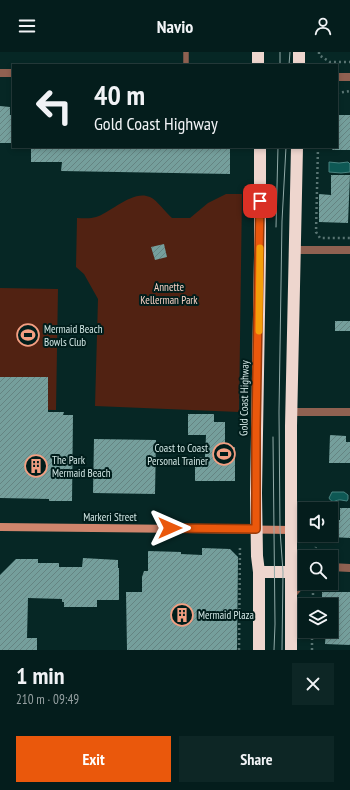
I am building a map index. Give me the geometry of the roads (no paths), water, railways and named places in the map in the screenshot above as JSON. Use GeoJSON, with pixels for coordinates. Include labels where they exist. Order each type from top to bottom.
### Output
{"type":"FeatureCollection","features":[{"type":"Feature","properties":{"kind":"highway"},"geometry":{"type":"LineString","coordinates":[[258,52],[258,64]]}},
{"type":"Feature","properties":{"kind":"highway"},"geometry":{"type":"LineString","coordinates":[[299,52],[299,64]]}},
{"type":"Feature","properties":{"kind":"highway","name":"Gold Coast Highway"},"geometry":{"type":"LineString","coordinates":[[260,148],[260,255],[256,429],[256,529],[259,572],[260,650]]}},
{"type":"Feature","properties":{"kind":"highway"},"geometry":{"type":"LineString","coordinates":[[292,650],[291,412],[297,148]]}},
{"type":"Feature","properties":{"kind":"highway"},"geometry":{"type":"LineString","coordinates":[[259,572],[291,572]]}},
{"type":"Feature","properties":{"kind":"main road","name":"Markeri Street"},"geometry":{"type":"LineString","coordinates":[[0,527],[291,530]]}},
{"type":"Feature","properties":{"kind":"street"},"geometry":{"type":"LineString","coordinates":[[0,73],[12,73]]}},
{"type":"Feature","properties":{"kind":"street"},"geometry":{"type":"LineString","coordinates":[[338,77],[350,77]]}},
{"type":"Feature","properties":{"kind":"street"},"geometry":{"type":"LineString","coordinates":[[295,250],[350,250]]}},
{"type":"Feature","properties":{"kind":"street"},"geometry":{"type":"LineString","coordinates":[[291,412],[350,412]]}},
{"type":"Feature","properties":{"kind":"street"},"geometry":{"type":"LineString","coordinates":[[338,567],[350,568]]}},
{"type":"Feature","properties":{"kind":"street"},"geometry":{"type":"LineString","coordinates":[[292,595],[298,588]]}},
{"type":"Feature","properties":{"kind":"lane"},"geometry":{"type":"LineString","coordinates":[[186,52],[186,64]]}},
{"type":"Feature","properties":{"kind":"water"},"geometry":{"type":"Polygon","coordinates":[[[329,162],[348,162],[350,164],[350,172],[329,172],[329,162]]]}},
{"type":"Feature","properties":{"kind":"water"},"geometry":{"type":"Polygon","coordinates":[[[332,492],[344,492],[348,495],[347,501],[330,500],[329,498],[332,492]]]}},
{"type":"Feature","properties":{"kind":"tram line"},"geometry":{"type":"LineString","coordinates":[[280,52],[280,64]]}},
{"type":"Feature","properties":{"kind":"tram line"},"geometry":{"type":"LineString","coordinates":[[289,64],[290,52]]}},
{"type":"Feature","properties":{"kind":"tram line"},"geometry":{"type":"LineString","coordinates":[[276,227],[278,148]]}},
{"type":"Feature","properties":{"kind":"tram line"},"geometry":{"type":"LineString","coordinates":[[282,650],[283,572],[280,530],[279,412],[282,221],[286,148]]}},
{"type":"Feature","properties":{"kind":"tram line"},"geometry":{"type":"LineString","coordinates":[[273,437],[274,650]]}},
{"type":"Feature","properties":{"kind":"place","name":"Mermaid Beach Bowls Club"},"geometry":{"type":"Point","coordinates":[28,335]}},
{"type":"Feature","properties":{"kind":"place","name":"Coast to Coast Personal Trainer"},"geometry":{"type":"Point","coordinates":[224,454]}},
{"type":"Feature","properties":{"kind":"place","name":"The Park Mermaid Beach"},"geometry":{"type":"Point","coordinates":[36,466]}},
{"type":"Feature","properties":{"kind":"place","name":"Mermaid Plaza"},"geometry":{"type":"Point","coordinates":[182,615]}},
{"type":"Feature","properties":{"kind":"park label","name":"Annette Kellerman Park"},"geometry":{"type":"Point","coordinates":[169,293]}}]}
